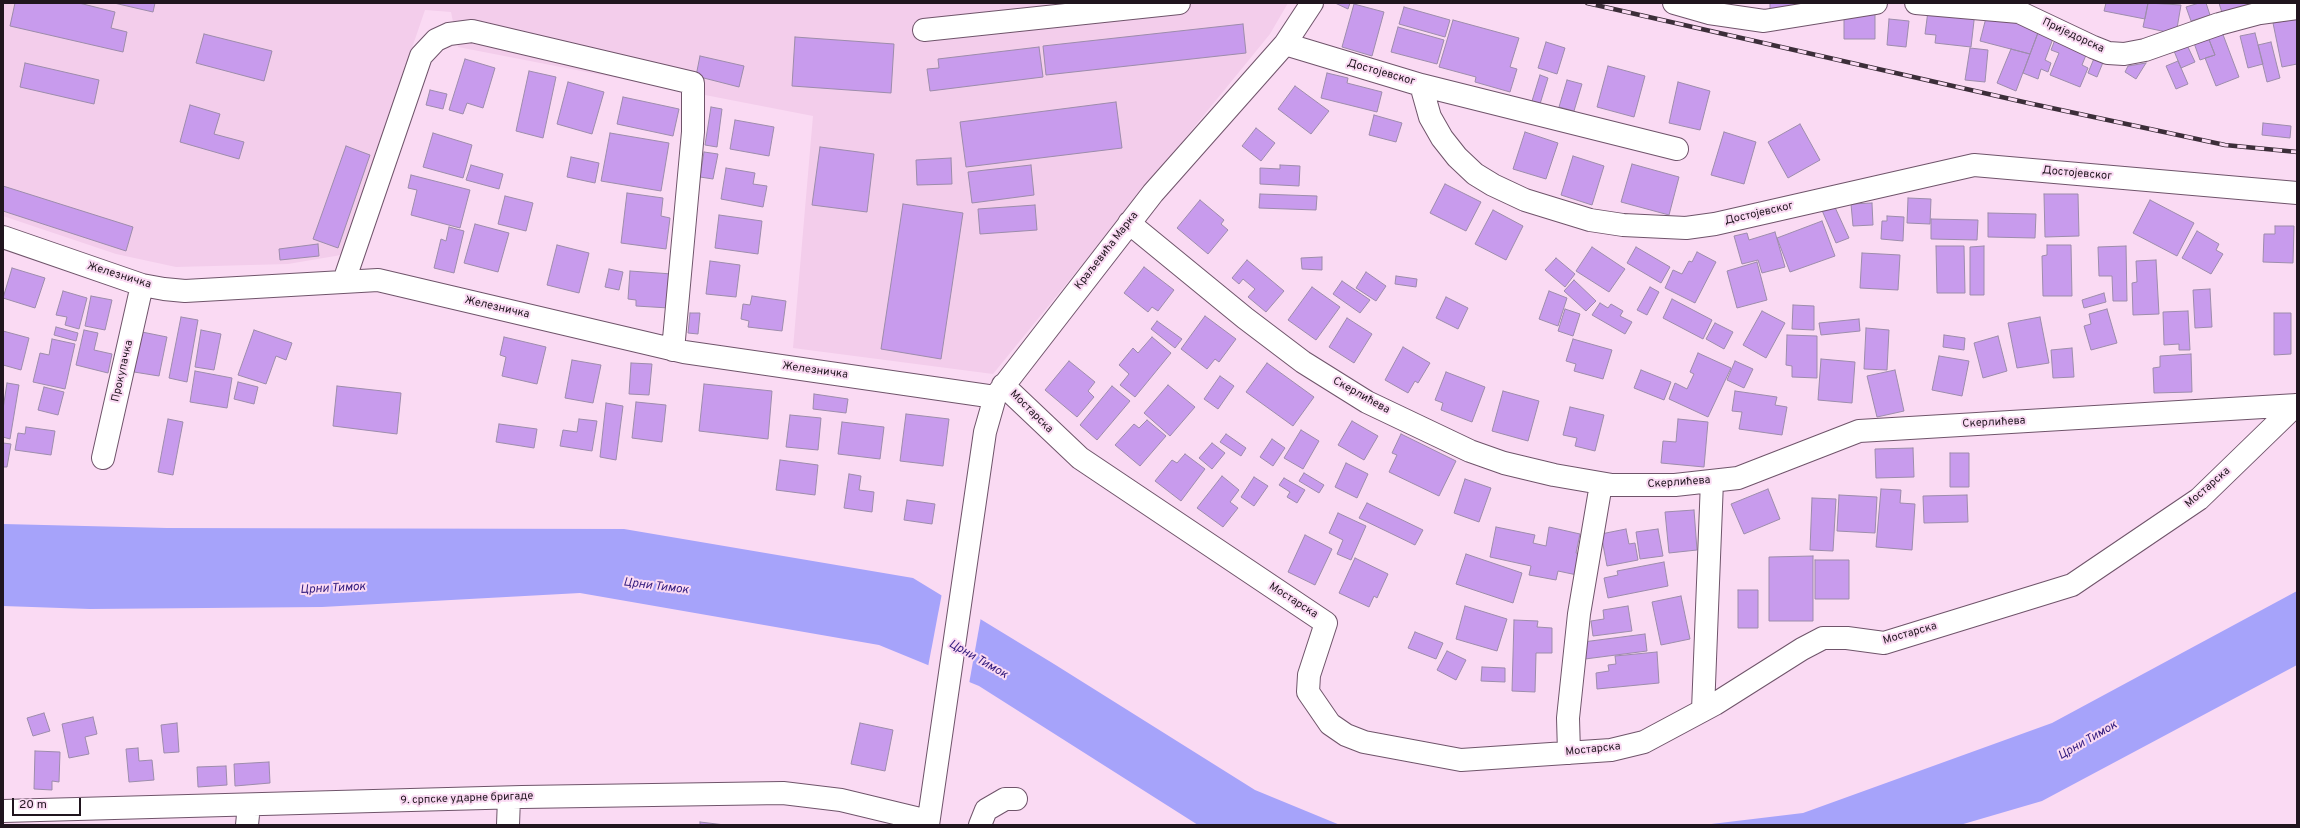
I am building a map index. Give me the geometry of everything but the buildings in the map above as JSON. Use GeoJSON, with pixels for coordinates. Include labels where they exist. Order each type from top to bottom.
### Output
{"type":"FeatureCollection","features":[{"type":"Feature","properties":{"kind":"street"},"geometry":{"type":"LineString","coordinates":[[924,30],[1179,3]]}},
{"type":"Feature","properties":{"kind":"street","name":"Краљевића Марка"},"geometry":{"type":"LineString","coordinates":[[928,823],[985,432],[999,391],[1128,223],[1212,124],[1285,44],[1312,3]]}},
{"type":"Feature","properties":{"kind":"street"},"geometry":{"type":"LineString","coordinates":[[1674,3],[1709,13],[1764,21],[1876,3]]}},
{"type":"Feature","properties":{"kind":"street","name":"Приједорска"},"geometry":{"type":"LineString","coordinates":[[1916,3],[2019,12],[2108,53],[2124,54],[2145,50],[2219,24],[2260,13],[2297,8]]}},
{"type":"Feature","properties":{"kind":"street"},"geometry":{"type":"LineString","coordinates":[[344,281],[421,56],[436,40],[449,34],[472,31],[693,83],[693,132],[673,350]]}},
{"type":"Feature","properties":{"kind":"street","name":"Достојевског"},"geometry":{"type":"LineString","coordinates":[[1285,44],[1421,85],[1430,117],[1442,138],[1457,157],[1475,174],[1493,185],[1525,200],[1560,213],[1590,220],[1623,225],[1686,228],[1715,224],[1974,166],[2297,193]]}},
{"type":"Feature","properties":{"kind":"street"},"geometry":{"type":"LineString","coordinates":[[1421,85],[1677,149]]}},
{"type":"Feature","properties":{"kind":"street","name":"Скерлићева"},"geometry":{"type":"LineString","coordinates":[[1128,223],[1244,318],[1297,358],[1367,402],[1456,445],[1504,463],[1601,484],[1675,485],[1738,478],[1859,431],[2297,405]]}},
{"type":"Feature","properties":{"kind":"street","name":"Железничка"},"geometry":{"type":"LineString","coordinates":[[3,237],[142,285],[185,291],[378,280],[673,350],[999,391]]}},
{"type":"Feature","properties":{"kind":"street","name":"Прокупачка"},"geometry":{"type":"LineString","coordinates":[[103,458],[142,285]]}},
{"type":"Feature","properties":{"kind":"street","name":"Мостарска"},"geometry":{"type":"LineString","coordinates":[[999,391],[1080,458],[1326,623],[1309,675],[1308,692],[1330,724],[1346,735],[1371,744],[1461,760],[1611,750],[1644,742],[1703,710],[1802,649],[1823,638],[1847,638],[1884,643],[2072,585],[2199,499],[2297,405]]}},
{"type":"Feature","properties":{"kind":"street"},"geometry":{"type":"LineString","coordinates":[[1703,710],[1712,481]]}},
{"type":"Feature","properties":{"kind":"street"},"geometry":{"type":"LineString","coordinates":[[1569,753],[1568,718],[1579,614],[1601,484]]}},
{"type":"Feature","properties":{"kind":"street","name":"9. српске ударне бригаде"},"geometry":{"type":"LineString","coordinates":[[3,811],[248,815],[509,798],[783,793],[841,800],[928,823]]}},
{"type":"Feature","properties":{"kind":"street"},"geometry":{"type":"LineString","coordinates":[[508,825],[509,798]]}},
{"type":"Feature","properties":{"kind":"street"},"geometry":{"type":"LineString","coordinates":[[980,825],[986,810],[1005,799],[1016,799]]}},
{"type":"Feature","properties":{"kind":"shaded area"},"geometry":{"type":"Polygon","coordinates":[[[3,3],[1288,3],[1270,34],[993,374],[793,348],[813,116],[458,47],[451,12],[425,10],[341,255],[288,264],[176,267],[116,254],[3,216],[3,3]]]}},
{"type":"Feature","properties":{"kind":"water","name":"Црни Тимок"},"geometry":{"type":"Polygon","coordinates":[[[3,524],[167,528],[624,529],[913,578],[1255,790],[1340,825],[1198,825],[979,686],[879,645],[580,593],[322,607],[90,609],[3,606],[3,524]]]}},
{"type":"Feature","properties":{"kind":"water","name":"Црни Тимок"},"geometry":{"type":"Polygon","coordinates":[[[2297,591],[2297,665],[2042,801],[1960,825],[1703,825],[1803,813],[2052,723],[2297,591]]]}},
{"type":"Feature","properties":{"kind":"pier"},"geometry":{"type":"Polygon","coordinates":[[[942,593],[981,617],[969,684],[928,667],[942,593]]]}},
{"type":"Feature","properties":{"kind":"railway"},"geometry":{"type":"LineString","coordinates":[[1587,3],[2028,103],[2225,145],[2297,152]]}}]}
